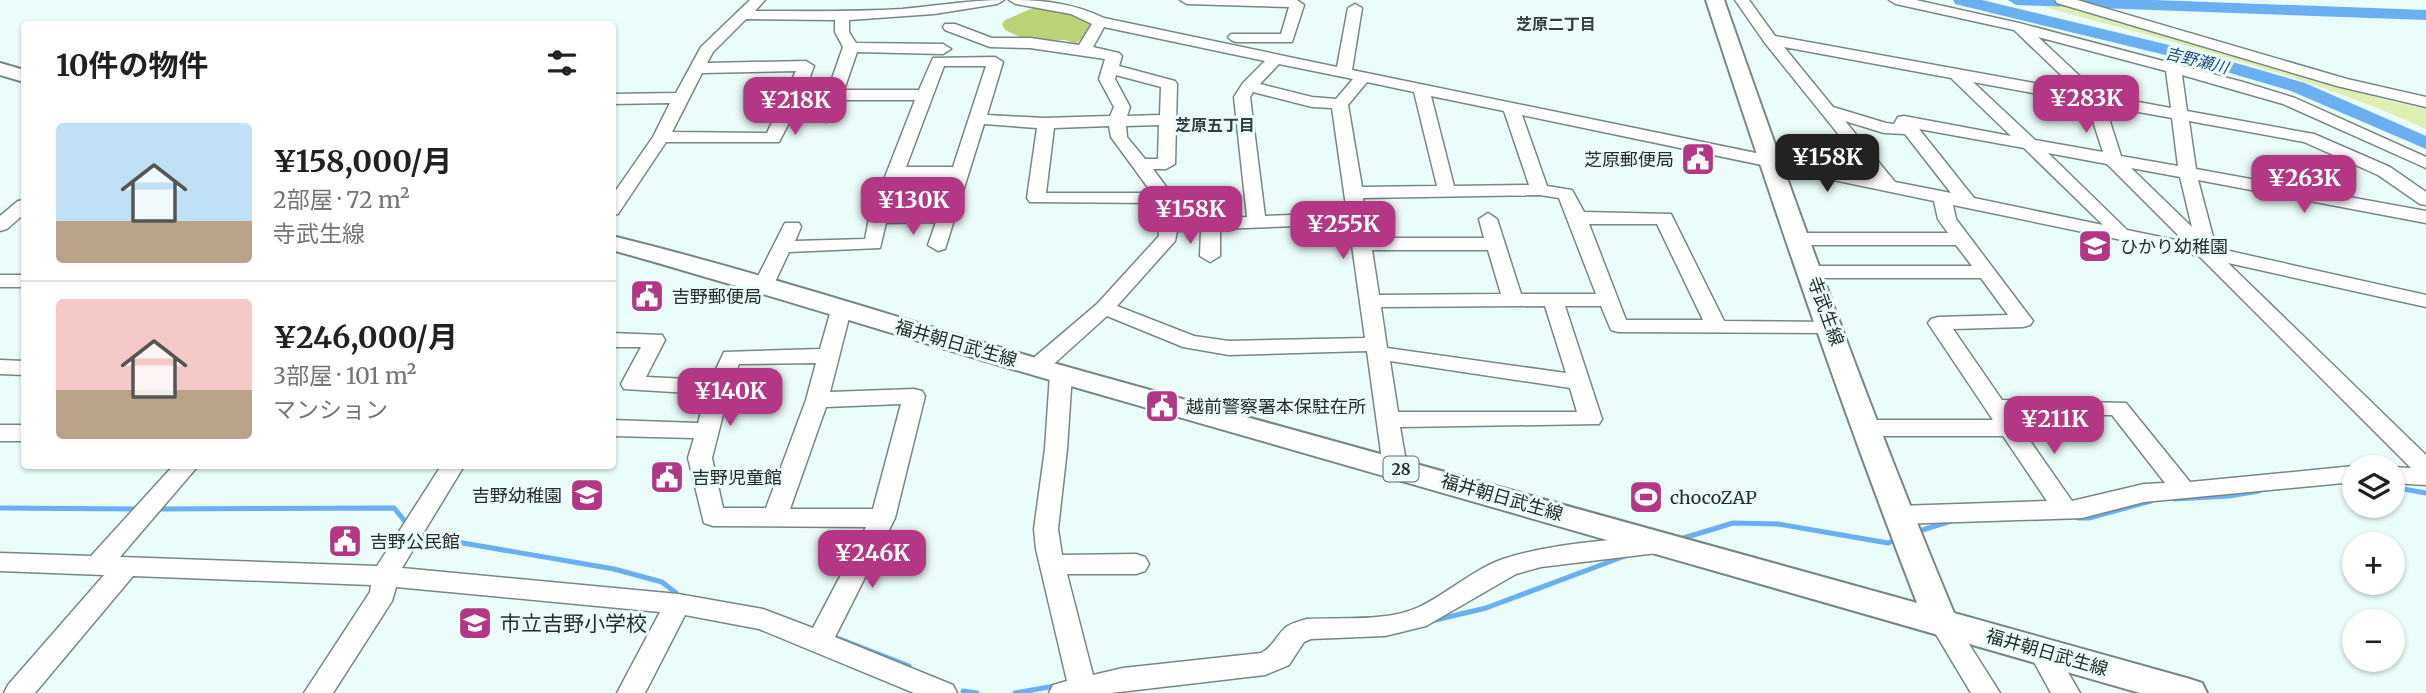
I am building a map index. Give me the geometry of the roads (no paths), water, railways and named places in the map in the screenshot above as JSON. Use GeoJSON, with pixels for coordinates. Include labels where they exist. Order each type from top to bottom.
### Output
{"type":"FeatureCollection","features":[{"type":"Feature","properties":{"kind":"main road","name":"寺武生線"},"geometry":{"type":"LineString","coordinates":[[1715,0],[1770,163],[1832,327],[1898,515],[1941,621]]}},
{"type":"Feature","properties":{"kind":"main road"},"geometry":{"type":"LineString","coordinates":[[0,69],[21,75]]}},
{"type":"Feature","properties":{"kind":"main road","name":"福井朝日武生線"},"geometry":{"type":"LineString","coordinates":[[616,244],[764,284],[841,310],[1049,370],[2190,693]]}},
{"type":"Feature","properties":{"kind":"street"},"geometry":{"type":"LineString","coordinates":[[616,204],[661,137],[706,50],[758,0]]}},
{"type":"Feature","properties":{"kind":"street"},"geometry":{"type":"LineString","coordinates":[[743,15],[842,16],[997,0]]}},
{"type":"Feature","properties":{"kind":"street"},"geometry":{"type":"LineString","coordinates":[[1027,1],[1075,10],[1100,22],[1232,42],[1282,41],[1290,38],[1297,5],[1289,2],[1187,0]]}},
{"type":"Feature","properties":{"kind":"street"},"geometry":{"type":"LineString","coordinates":[[1742,0],[1766,34],[1891,188]]}},
{"type":"Feature","properties":{"kind":"street"},"geometry":{"type":"LineString","coordinates":[[1896,0],[2019,27],[2173,67],[2289,101],[2426,163]]}},
{"type":"Feature","properties":{"kind":"street"},"geometry":{"type":"LineString","coordinates":[[2062,0],[2343,83],[2426,102]]}},
{"type":"Feature","properties":{"kind":"street"},"geometry":{"type":"LineString","coordinates":[[1232,42],[1246,1]]}},
{"type":"Feature","properties":{"kind":"street"},"geometry":{"type":"LineString","coordinates":[[943,5],[942,20],[950,27],[990,42],[1030,43],[1114,56],[1107,79],[1122,107],[1117,120],[1118,137],[1141,164],[1163,198],[1169,226],[1168,237],[1049,370],[1056,449],[1046,529],[1077,691],[1123,679],[1265,664],[1279,657],[1294,635],[1307,629],[1385,626],[1426,616],[1461,592],[1508,567],[1541,558],[1665,543]]}},
{"type":"Feature","properties":{"kind":"street"},"geometry":{"type":"LineString","coordinates":[[1344,72],[1355,8]]}},
{"type":"Feature","properties":{"kind":"street"},"geometry":{"type":"LineString","coordinates":[[826,117],[851,47],[842,32],[842,16]]}},
{"type":"Feature","properties":{"kind":"street"},"geometry":{"type":"LineString","coordinates":[[1084,50],[1100,22]]}},
{"type":"Feature","properties":{"kind":"street"},"geometry":{"type":"LineString","coordinates":[[782,247],[873,244],[878,218],[950,27]]}},
{"type":"Feature","properties":{"kind":"street"},"geometry":{"type":"LineString","coordinates":[[2019,27],[2094,98],[2114,161],[2426,469]]}},
{"type":"Feature","properties":{"kind":"street"},"geometry":{"type":"LineString","coordinates":[[1725,30],[1766,34],[1956,74],[2308,138],[2384,172],[2426,201]]}},
{"type":"Feature","properties":{"kind":"street"},"geometry":{"type":"LineString","coordinates":[[938,245],[1001,42]]}},
{"type":"Feature","properties":{"kind":"street"},"geometry":{"type":"LineString","coordinates":[[1232,42],[1276,58],[2207,252],[2426,301]]}},
{"type":"Feature","properties":{"kind":"street"},"geometry":{"type":"LineString","coordinates":[[851,47],[995,62]]}},
{"type":"Feature","properties":{"kind":"street"},"geometry":{"type":"LineString","coordinates":[[1257,223],[1242,97],[1276,58]]}},
{"type":"Feature","properties":{"kind":"street"},"geometry":{"type":"LineString","coordinates":[[661,137],[773,138],[806,66],[697,68]]}},
{"type":"Feature","properties":{"kind":"street"},"geometry":{"type":"LineString","coordinates":[[2173,67],[2189,174],[2207,252]]}},
{"type":"Feature","properties":{"kind":"street"},"geometry":{"type":"LineString","coordinates":[[1111,69],[1169,85],[1166,164],[1141,164]]}},
{"type":"Feature","properties":{"kind":"street"},"geometry":{"type":"LineString","coordinates":[[1956,74],[2121,234]]}},
{"type":"Feature","properties":{"kind":"street"},"geometry":{"type":"LineString","coordinates":[[1340,103],[1364,76]]}},
{"type":"Feature","properties":{"kind":"street"},"geometry":{"type":"LineString","coordinates":[[1250,86],[1312,102],[1340,103]]}},
{"type":"Feature","properties":{"kind":"street"},"geometry":{"type":"LineString","coordinates":[[1421,89],[1447,192]]}},
{"type":"Feature","properties":{"kind":"street"},"geometry":{"type":"LineString","coordinates":[[794,95],[925,95]]}},
{"type":"Feature","properties":{"kind":"street"},"geometry":{"type":"LineString","coordinates":[[616,99],[681,98]]}},
{"type":"Feature","properties":{"kind":"street"},"geometry":{"type":"LineString","coordinates":[[1340,103],[1395,467]]}},
{"type":"Feature","properties":{"kind":"street"},"geometry":{"type":"LineString","coordinates":[[1511,108],[1540,190]]}},
{"type":"Feature","properties":{"kind":"street"},"geometry":{"type":"LineString","coordinates":[[1827,110],[1884,128],[1900,130],[1904,121]]}},
{"type":"Feature","properties":{"kind":"street"},"geometry":{"type":"LineString","coordinates":[[977,119],[1046,123],[1167,120]]}},
{"type":"Feature","properties":{"kind":"street"},"geometry":{"type":"LineString","coordinates":[[1904,121],[2426,217]]}},
{"type":"Feature","properties":{"kind":"street"},"geometry":{"type":"LineString","coordinates":[[1904,121],[1968,203]]}},
{"type":"Feature","properties":{"kind":"street"},"geometry":{"type":"LineString","coordinates":[[1046,123],[1036,198],[1163,198]]}},
{"type":"Feature","properties":{"kind":"street"},"geometry":{"type":"LineString","coordinates":[[895,172],[960,172]]}},
{"type":"Feature","properties":{"kind":"street"},"geometry":{"type":"LineString","coordinates":[[1354,193],[1540,190],[1566,194],[1578,218],[1618,327],[1832,327]]}},
{"type":"Feature","properties":{"kind":"street"},"geometry":{"type":"LineString","coordinates":[[1942,197],[1947,219],[2023,321],[1938,323],[2064,509]]}},
{"type":"Feature","properties":{"kind":"street"},"geometry":{"type":"LineString","coordinates":[[0,225],[21,208]]}},
{"type":"Feature","properties":{"kind":"street"},"geometry":{"type":"LineString","coordinates":[[878,218],[947,216]]}},
{"type":"Feature","properties":{"kind":"street"},"geometry":{"type":"LineString","coordinates":[[1169,226],[1357,218]]}},
{"type":"Feature","properties":{"kind":"street"},"geometry":{"type":"LineString","coordinates":[[1578,218],[1664,218],[1716,326]]}},
{"type":"Feature","properties":{"kind":"street"},"geometry":{"type":"LineString","coordinates":[[1488,219],[1513,300]]}},
{"type":"Feature","properties":{"kind":"street"},"geometry":{"type":"LineString","coordinates":[[1210,256],[1211,225]]}},
{"type":"Feature","properties":{"kind":"street"},"geometry":{"type":"LineString","coordinates":[[764,284],[792,227]]}},
{"type":"Feature","properties":{"kind":"street"},"geometry":{"type":"LineString","coordinates":[[1799,239],[1961,239]]}},
{"type":"Feature","properties":{"kind":"street"},"geometry":{"type":"LineString","coordinates":[[1361,244],[1496,244]]}},
{"type":"Feature","properties":{"kind":"street"},"geometry":{"type":"LineString","coordinates":[[1811,272],[1986,272]]}},
{"type":"Feature","properties":{"kind":"street"},"geometry":{"type":"LineString","coordinates":[[0,281],[21,281]]}},
{"type":"Feature","properties":{"kind":"street"},"geometry":{"type":"LineString","coordinates":[[1390,420],[1591,419],[1553,300]]}},
{"type":"Feature","properties":{"kind":"street"},"geometry":{"type":"LineString","coordinates":[[1370,301],[1608,300]]}},
{"type":"Feature","properties":{"kind":"street"},"geometry":{"type":"LineString","coordinates":[[1104,308],[1190,342],[1229,348],[1378,349],[1579,382]]}},
{"type":"Feature","properties":{"kind":"street"},"geometry":{"type":"LineString","coordinates":[[775,517],[817,400],[841,310]]}},
{"type":"Feature","properties":{"kind":"street"},"geometry":{"type":"LineString","coordinates":[[616,341],[655,340],[632,384],[719,387]]}},
{"type":"Feature","properties":{"kind":"street"},"geometry":{"type":"LineString","coordinates":[[828,356],[731,357],[719,387],[700,458],[713,517],[883,518]]}},
{"type":"Feature","properties":{"kind":"street"},"geometry":{"type":"LineString","coordinates":[[0,367],[21,368]]}},
{"type":"Feature","properties":{"kind":"street"},"geometry":{"type":"LineString","coordinates":[[817,400],[914,396],[883,518],[820,640]]}},
{"type":"Feature","properties":{"kind":"street"},"geometry":{"type":"LineString","coordinates":[[1995,407],[2118,408],[2183,489]]}},
{"type":"Feature","properties":{"kind":"street"},"geometry":{"type":"LineString","coordinates":[[616,428],[707,430]]}},
{"type":"Feature","properties":{"kind":"street"},"geometry":{"type":"LineString","coordinates":[[1867,428],[2008,428]]}},
{"type":"Feature","properties":{"kind":"street"},"geometry":{"type":"LineString","coordinates":[[0,433],[21,433]]}},
{"type":"Feature","properties":{"kind":"street"},"geometry":{"type":"LineString","coordinates":[[98,565],[183,469]]}},
{"type":"Feature","properties":{"kind":"street"},"geometry":{"type":"LineString","coordinates":[[318,693],[383,594],[384,576],[451,469]]}},
{"type":"Feature","properties":{"kind":"street"},"geometry":{"type":"LineString","coordinates":[[1898,515],[2082,509],[2144,494],[2342,475]]}},
{"type":"Feature","properties":{"kind":"street"},"geometry":{"type":"LineString","coordinates":[[2405,476],[2426,477]]}},
{"type":"Feature","properties":{"kind":"street"},"geometry":{"type":"LineString","coordinates":[[0,562],[384,576],[631,597],[763,619],[820,640],[943,693]]}},
{"type":"Feature","properties":{"kind":"street"},"geometry":{"type":"LineString","coordinates":[[1052,565],[1136,564]]}},
{"type":"Feature","properties":{"kind":"street"},"geometry":{"type":"LineString","coordinates":[[18,693],[128,565]]}},
{"type":"Feature","properties":{"kind":"street"},"geometry":{"type":"LineString","coordinates":[[631,693],[678,604]]}},
{"type":"Feature","properties":{"kind":"street"},"geometry":{"type":"LineString","coordinates":[[1941,621],[1986,693]]}},
{"type":"Feature","properties":{"kind":"street"},"geometry":{"type":"LineString","coordinates":[[2041,651],[2066,693]]}},
{"type":"Feature","properties":{"kind":"waterway","name":"吉野瀬川"},"geometry":{"type":"LineString","coordinates":[[1961,0],[2188,55],[2298,87],[2426,143]]}},
{"type":"Feature","properties":{"kind":"waterway"},"geometry":{"type":"LineString","coordinates":[[2016,0],[2426,15]]}},
{"type":"Feature","properties":{"kind":"waterway"},"geometry":{"type":"LineString","coordinates":[[2405,489],[2426,493]]}},
{"type":"Feature","properties":{"kind":"waterway"},"geometry":{"type":"LineString","coordinates":[[2174,499],[2229,496],[2259,491]]}},
{"type":"Feature","properties":{"kind":"waterway"},"geometry":{"type":"LineString","coordinates":[[2078,518],[2089,518],[2151,501]]}},
{"type":"Feature","properties":{"kind":"waterway"},"geometry":{"type":"LineString","coordinates":[[0,508],[135,509]]}},
{"type":"Feature","properties":{"kind":"waterway"},"geometry":{"type":"LineString","coordinates":[[161,509],[394,508],[408,525]]}},
{"type":"Feature","properties":{"kind":"waterway"},"geometry":{"type":"LineString","coordinates":[[1916,532],[1951,521]]}},
{"type":"Feature","properties":{"kind":"waterway"},"geometry":{"type":"LineString","coordinates":[[1677,540],[1733,523],[1778,524],[1888,543],[1898,539]]}},
{"type":"Feature","properties":{"kind":"waterway"},"geometry":{"type":"LineString","coordinates":[[416,535],[614,569],[662,582],[676,593]]}},
{"type":"Feature","properties":{"kind":"waterway"},"geometry":{"type":"LineString","coordinates":[[1431,621],[1486,608],[1625,556]]}},
{"type":"Feature","properties":{"kind":"waterway"},"geometry":{"type":"LineString","coordinates":[[832,636],[909,666]]}},
{"type":"Feature","properties":{"kind":"waterway"},"geometry":{"type":"LineString","coordinates":[[1015,693],[1055,686]]}},
{"type":"Feature","properties":{"kind":"waterway"},"geometry":{"type":"LineString","coordinates":[[963,691],[977,693]]}},
{"type":"Feature","properties":{"kind":"place","name":"芝原郵便局"},"geometry":{"type":"Point","coordinates":[1698,159]}},
{"type":"Feature","properties":{"kind":"place","name":"ひかり幼稚園"},"geometry":{"type":"Point","coordinates":[2095,246]}},
{"type":"Feature","properties":{"kind":"place","name":"吉野郵便局"},"geometry":{"type":"Point","coordinates":[647,296]}},
{"type":"Feature","properties":{"kind":"place","name":"越前警察署本保駐在所"},"geometry":{"type":"Point","coordinates":[1162,406]}},
{"type":"Feature","properties":{"kind":"place","name":"吉野児童館"},"geometry":{"type":"Point","coordinates":[667,477]}},
{"type":"Feature","properties":{"kind":"place","name":"吉野幼稚園"},"geometry":{"type":"Point","coordinates":[587,495]}},
{"type":"Feature","properties":{"kind":"place","name":"chocoZAP"},"geometry":{"type":"Point","coordinates":[1646,497]}},
{"type":"Feature","properties":{"kind":"place","name":"吉野公民館"},"geometry":{"type":"Point","coordinates":[345,541]}},
{"type":"Feature","properties":{"kind":"place","name":"市立吉野小学校"},"geometry":{"type":"Point","coordinates":[475,623]}},
{"type":"Feature","properties":{"kind":"district","name":"芝原二丁目"},"geometry":{"type":"Point","coordinates":[1556,24]}},
{"type":"Feature","properties":{"kind":"district","name":"芝原五丁目"},"geometry":{"type":"Point","coordinates":[1215,125]}}]}
